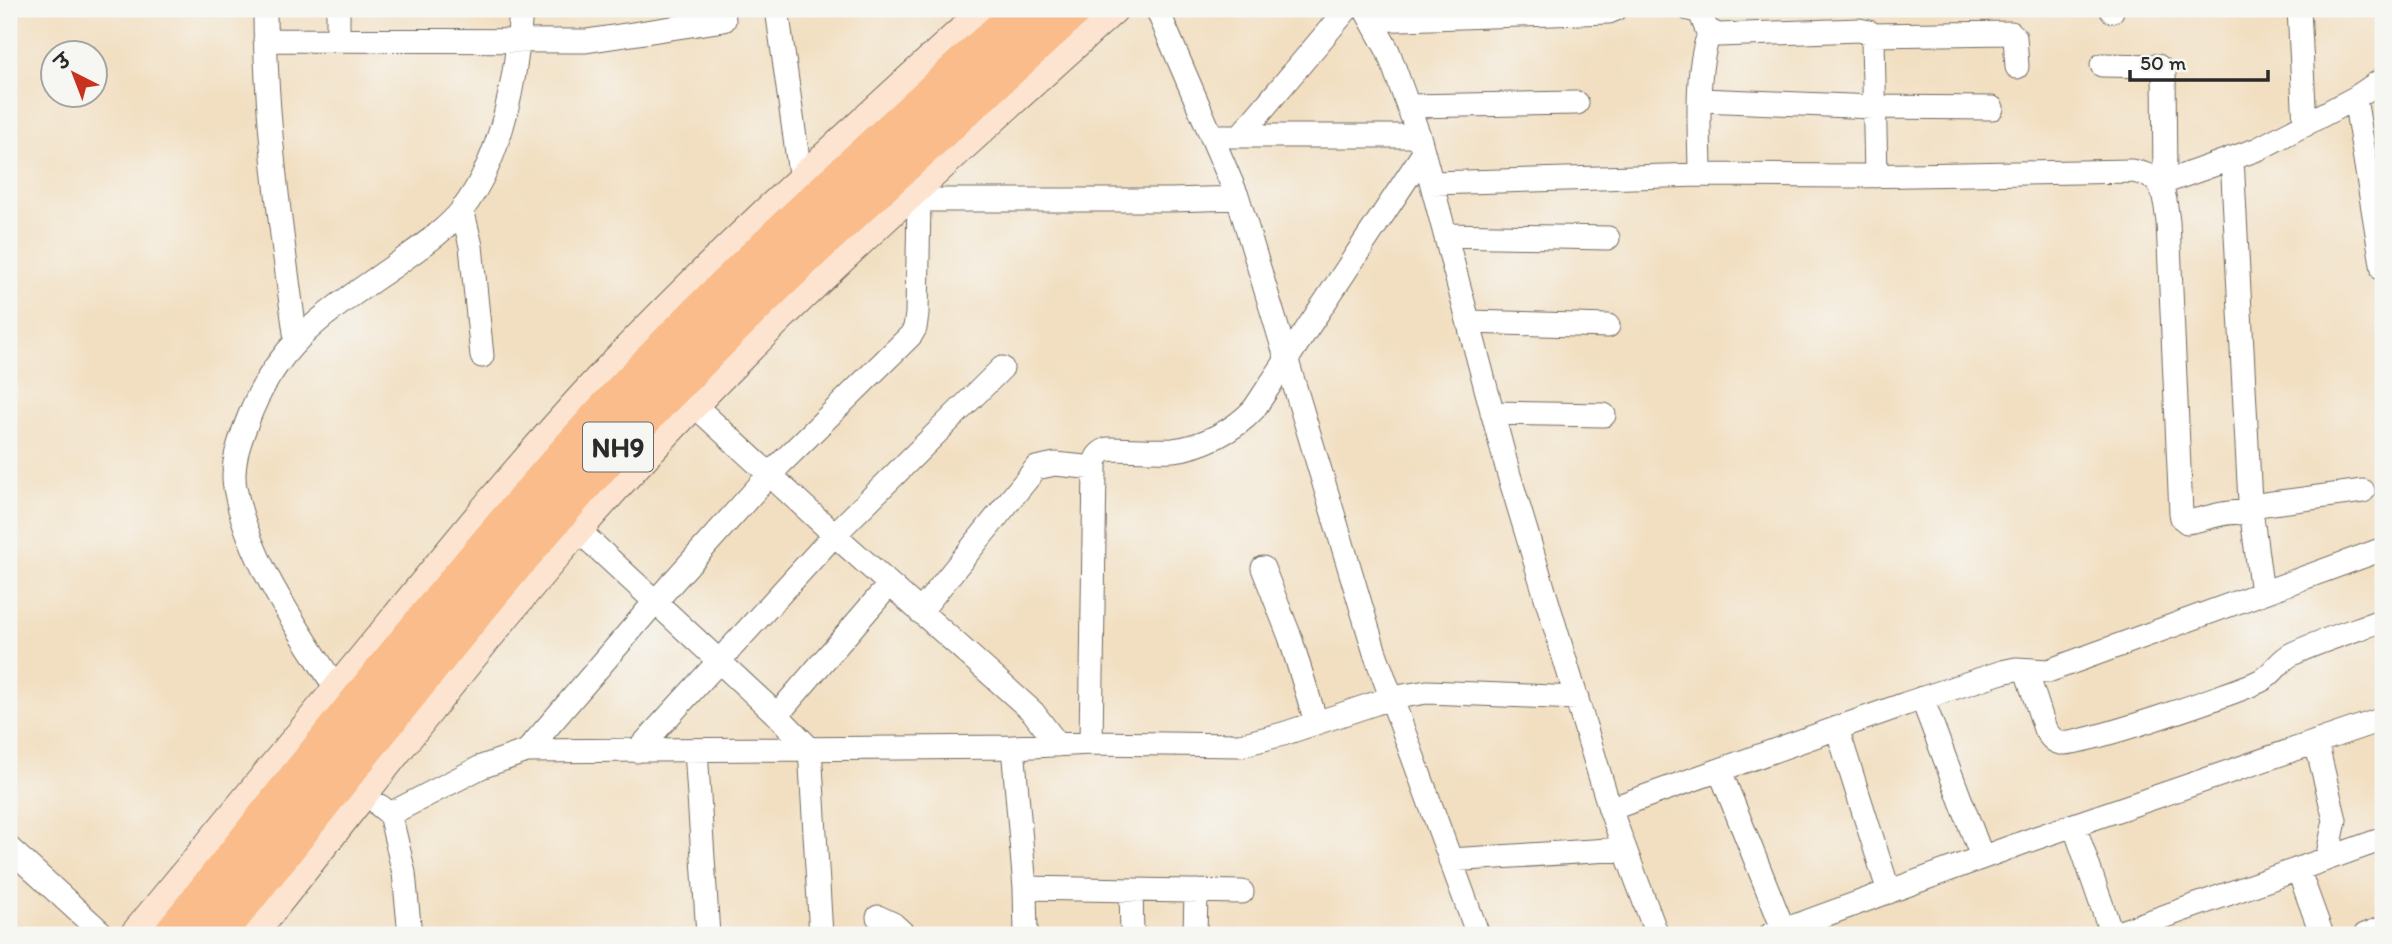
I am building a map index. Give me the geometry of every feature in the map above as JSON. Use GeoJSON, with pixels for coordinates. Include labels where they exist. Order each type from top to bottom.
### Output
{"type":"FeatureCollection","features":[{"type":"Feature","properties":{"kind":"highway","name":"NH9"},"geometry":{"type":"LineString","coordinates":[[172,935],[496,534],[622,393],[762,251],[1025,9]]}},
{"type":"Feature","properties":{"kind":"highway","name":"NH9"},"geometry":{"type":"LineString","coordinates":[[216,935],[523,553],[662,398],[790,270],[1073,9]]}},
{"type":"Feature","properties":{"kind":"main road"},"geometry":{"type":"LineString","coordinates":[[250,935],[471,657],[577,529],[693,404],[1112,9]]}},
{"type":"Feature","properties":{"kind":"main road"},"geometry":{"type":"LineString","coordinates":[[136,935],[530,457],[681,295],[973,15]]}},
{"type":"Feature","properties":{"kind":"street"},"geometry":{"type":"LineString","coordinates":[[265,9],[270,134],[296,340]]}},
{"type":"Feature","properties":{"kind":"street"},"geometry":{"type":"LineString","coordinates":[[338,9],[338,40]]}},
{"type":"Feature","properties":{"kind":"street"},"geometry":{"type":"LineString","coordinates":[[337,690],[285,607],[250,540],[235,487],[235,454],[270,373],[296,340],[331,310],[419,249],[462,209],[487,164],[511,89],[521,9]]}},
{"type":"Feature","properties":{"kind":"street"},"geometry":{"type":"LineString","coordinates":[[777,9],[801,181]]}},
{"type":"Feature","properties":{"kind":"street"},"geometry":{"type":"LineString","coordinates":[[1157,9],[1238,198],[1346,562],[1391,698],[1478,935]]}},
{"type":"Feature","properties":{"kind":"street"},"geometry":{"type":"LineString","coordinates":[[1240,136],[1347,9]]}},
{"type":"Feature","properties":{"kind":"street"},"geometry":{"type":"LineString","coordinates":[[1616,9],[1609,12],[1369,14],[1388,51],[1421,145],[1509,475],[1610,809],[1657,935]]}},
{"type":"Feature","properties":{"kind":"street"},"geometry":{"type":"LineString","coordinates":[[1695,9],[1710,32],[1718,34],[1859,30],[1867,31],[1871,35],[2011,33],[2015,37],[2017,67]]}},
{"type":"Feature","properties":{"kind":"street"},"geometry":{"type":"LineString","coordinates":[[2299,9],[2305,125]]}},
{"type":"Feature","properties":{"kind":"street"},"geometry":{"type":"LineString","coordinates":[[265,40],[586,41],[724,20]]}},
{"type":"Feature","properties":{"kind":"street"},"geometry":{"type":"LineString","coordinates":[[1700,175],[1700,100],[1704,51],[1710,32]]}},
{"type":"Feature","properties":{"kind":"street"},"geometry":{"type":"LineString","coordinates":[[1871,35],[1876,176]]}},
{"type":"Feature","properties":{"kind":"street"},"geometry":{"type":"LineString","coordinates":[[2102,65],[2158,66],[2164,71],[2162,183],[2168,222],[2182,518],[2190,522],[2363,491]]}},
{"type":"Feature","properties":{"kind":"street"},"geometry":{"type":"LineString","coordinates":[[2162,183],[2258,149],[2356,98],[2383,79]]}},
{"type":"Feature","properties":{"kind":"street"},"geometry":{"type":"LineString","coordinates":[[2356,98],[2383,270]]}},
{"type":"Feature","properties":{"kind":"street"},"geometry":{"type":"LineString","coordinates":[[1700,100],[1874,107],[1992,108]]}},
{"type":"Feature","properties":{"kind":"street"},"geometry":{"type":"LineString","coordinates":[[1408,106],[1577,103]]}},
{"type":"Feature","properties":{"kind":"street"},"geometry":{"type":"LineString","coordinates":[[1212,136],[1421,145]]}},
{"type":"Feature","properties":{"kind":"street"},"geometry":{"type":"LineString","coordinates":[[1091,743],[1097,457],[1108,449],[1185,448],[1236,427],[1254,410],[1421,145]]}},
{"type":"Feature","properties":{"kind":"street"},"geometry":{"type":"LineString","coordinates":[[2232,158],[2249,510],[2262,593]]}},
{"type":"Feature","properties":{"kind":"street"},"geometry":{"type":"LineString","coordinates":[[1432,183],[1700,175],[1876,176],[2132,171],[2147,174],[2162,183]]}},
{"type":"Feature","properties":{"kind":"street"},"geometry":{"type":"LineString","coordinates":[[527,751],[655,601],[769,475],[902,345],[915,328],[910,200],[1171,201],[1238,198]]}},
{"type":"Feature","properties":{"kind":"street"},"geometry":{"type":"LineString","coordinates":[[462,209],[471,246],[482,356]]}},
{"type":"Feature","properties":{"kind":"street"},"geometry":{"type":"LineString","coordinates":[[1446,235],[1608,238]]}},
{"type":"Feature","properties":{"kind":"street"},"geometry":{"type":"LineString","coordinates":[[1469,322],[1608,326]]}},
{"type":"Feature","properties":{"kind":"street"},"geometry":{"type":"LineString","coordinates":[[638,751],[834,535],[1002,368]]}},
{"type":"Feature","properties":{"kind":"street"},"geometry":{"type":"LineString","coordinates":[[693,404],[889,585],[1032,712],[1058,745]]}},
{"type":"Feature","properties":{"kind":"street"},"geometry":{"type":"LineString","coordinates":[[1492,412],[1604,415]]}},
{"type":"Feature","properties":{"kind":"street"},"geometry":{"type":"LineString","coordinates":[[920,612],[1036,468],[1055,464],[1095,468]]}},
{"type":"Feature","properties":{"kind":"street"},"geometry":{"type":"LineString","coordinates":[[577,529],[719,660],[810,749],[821,935]]}},
{"type":"Feature","properties":{"kind":"street"},"geometry":{"type":"LineString","coordinates":[[1610,809],[1922,698],[2009,670],[2048,671],[2383,549]]}},
{"type":"Feature","properties":{"kind":"street"},"geometry":{"type":"LineString","coordinates":[[1263,568],[1290,636],[1316,722]]}},
{"type":"Feature","properties":{"kind":"street"},"geometry":{"type":"LineString","coordinates":[[777,715],[889,585]]}},
{"type":"Feature","properties":{"kind":"street"},"geometry":{"type":"LineString","coordinates":[[2026,670],[2045,729],[2061,743],[2070,742],[2095,737],[2237,691],[2272,674],[2288,656],[2383,621]]}},
{"type":"Feature","properties":{"kind":"street"},"geometry":{"type":"LineString","coordinates":[[390,814],[481,767],[527,751],[1013,747],[1091,743],[1240,745],[1283,734],[1391,698],[1427,692],[1577,698]]}},
{"type":"Feature","properties":{"kind":"street"},"geometry":{"type":"LineString","coordinates":[[1922,698],[1982,857]]}},
{"type":"Feature","properties":{"kind":"street"},"geometry":{"type":"LineString","coordinates":[[1720,771],[1777,933],[1982,857],[2383,719]]}},
{"type":"Feature","properties":{"kind":"street"},"geometry":{"type":"LineString","coordinates":[[1837,728],[1889,892]]}},
{"type":"Feature","properties":{"kind":"street"},"geometry":{"type":"LineString","coordinates":[[2316,742],[2335,820],[2327,859]]}},
{"type":"Feature","properties":{"kind":"street"},"geometry":{"type":"LineString","coordinates":[[1013,747],[1025,888],[1026,935]]}},
{"type":"Feature","properties":{"kind":"street"},"geometry":{"type":"LineString","coordinates":[[696,750],[708,935]]}},
{"type":"Feature","properties":{"kind":"street"},"geometry":{"type":"LineString","coordinates":[[364,793],[390,814],[404,873],[410,935]]}},
{"type":"Feature","properties":{"kind":"street"},"geometry":{"type":"LineString","coordinates":[[2074,825],[2112,935],[2383,839]]}},
{"type":"Feature","properties":{"kind":"street"},"geometry":{"type":"LineString","coordinates":[[9,848],[104,935]]}},
{"type":"Feature","properties":{"kind":"street"},"geometry":{"type":"LineString","coordinates":[[1450,860],[1625,849]]}},
{"type":"Feature","properties":{"kind":"street"},"geometry":{"type":"LineString","coordinates":[[2298,869],[2322,935]]}},
{"type":"Feature","properties":{"kind":"street"},"geometry":{"type":"LineString","coordinates":[[1025,888],[1242,892]]}},
{"type":"Feature","properties":{"kind":"street"},"geometry":{"type":"LineString","coordinates":[[1131,890],[1132,935]]}},
{"type":"Feature","properties":{"kind":"street"},"geometry":{"type":"LineString","coordinates":[[1195,935],[1196,891]]}},
{"type":"Feature","properties":{"kind":"street"},"geometry":{"type":"LineString","coordinates":[[878,917],[893,923],[905,935]]}},
{"type":"Feature","properties":{"kind":"street"},"geometry":{"type":"LineString","coordinates":[[2365,935],[2383,929]]}}]}
